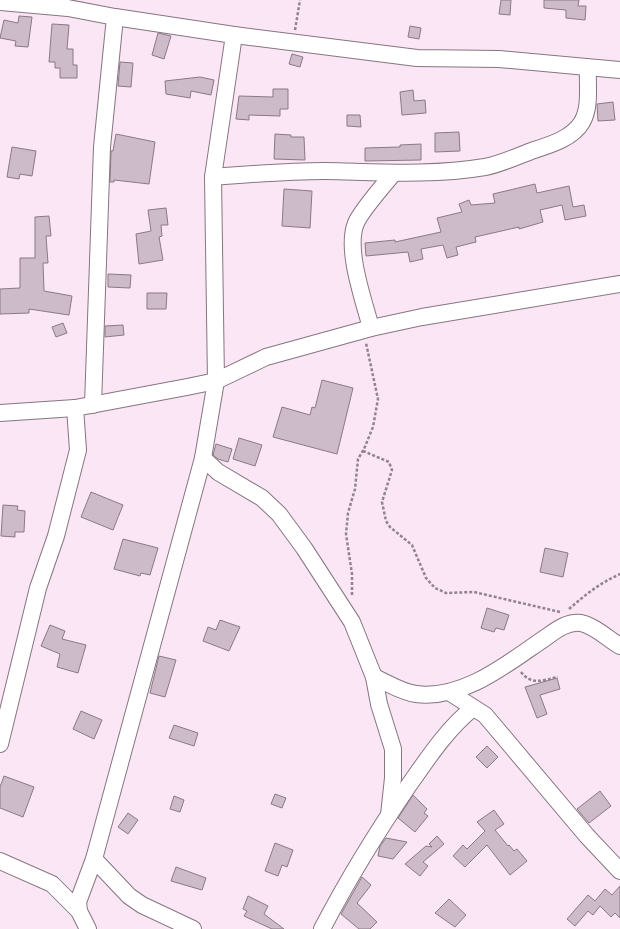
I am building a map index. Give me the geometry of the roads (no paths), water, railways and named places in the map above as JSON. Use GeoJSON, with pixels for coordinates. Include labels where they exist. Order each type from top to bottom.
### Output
{"type":"FeatureCollection","features":[{"type":"Feature","properties":{"kind":"street"},"geometry":{"type":"LineString","coordinates":[[0,2],[68,8],[115,17],[234,35],[416,58],[499,59],[620,70]]}},
{"type":"Feature","properties":{"kind":"street"},"geometry":{"type":"LineString","coordinates":[[93,405],[102,146],[115,17]]}},
{"type":"Feature","properties":{"kind":"street"},"geometry":{"type":"LineString","coordinates":[[79,911],[78,902],[94,859],[203,458],[216,381],[213,177],[234,35]]}},
{"type":"Feature","properties":{"kind":"street"},"geometry":{"type":"LineString","coordinates":[[213,177],[257,173],[324,171],[393,174],[438,172],[486,166],[558,141],[573,132],[582,121],[587,107],[588,68]]}},
{"type":"Feature","properties":{"kind":"street"},"geometry":{"type":"LineString","coordinates":[[367,330],[353,253],[352,235],[356,222],[393,174]]}},
{"type":"Feature","properties":{"kind":"street"},"geometry":{"type":"LineString","coordinates":[[0,413],[75,408],[216,381],[266,357],[367,330],[422,317],[620,284]]}},
{"type":"Feature","properties":{"kind":"street"},"geometry":{"type":"LineString","coordinates":[[0,744],[38,588],[56,536],[78,450],[75,408]]}},
{"type":"Feature","properties":{"kind":"street"},"geometry":{"type":"LineString","coordinates":[[203,458],[218,472],[262,498],[279,514],[304,548],[352,622],[374,677],[379,704],[393,749],[393,778],[389,815]]}},
{"type":"Feature","properties":{"kind":"street"},"geometry":{"type":"LineString","coordinates":[[374,677],[403,691],[416,694],[434,695],[450,692],[472,683],[512,660],[565,625],[580,623],[594,629],[620,646]]}},
{"type":"Feature","properties":{"kind":"street"},"geometry":{"type":"LineString","coordinates":[[450,692],[485,715],[587,836],[620,871]]}},
{"type":"Feature","properties":{"kind":"street"},"geometry":{"type":"LineString","coordinates":[[322,929],[348,881],[389,815],[440,743],[459,719],[473,708]]}},
{"type":"Feature","properties":{"kind":"street"},"geometry":{"type":"LineString","coordinates":[[94,859],[129,896],[142,906],[193,929]]}},
{"type":"Feature","properties":{"kind":"street"},"geometry":{"type":"LineString","coordinates":[[0,861],[52,884],[79,911],[88,929]]}},
{"type":"Feature","properties":{"kind":"street"},"geometry":{"type":"LineString","coordinates":[[52,884],[84,883]]}}]}
